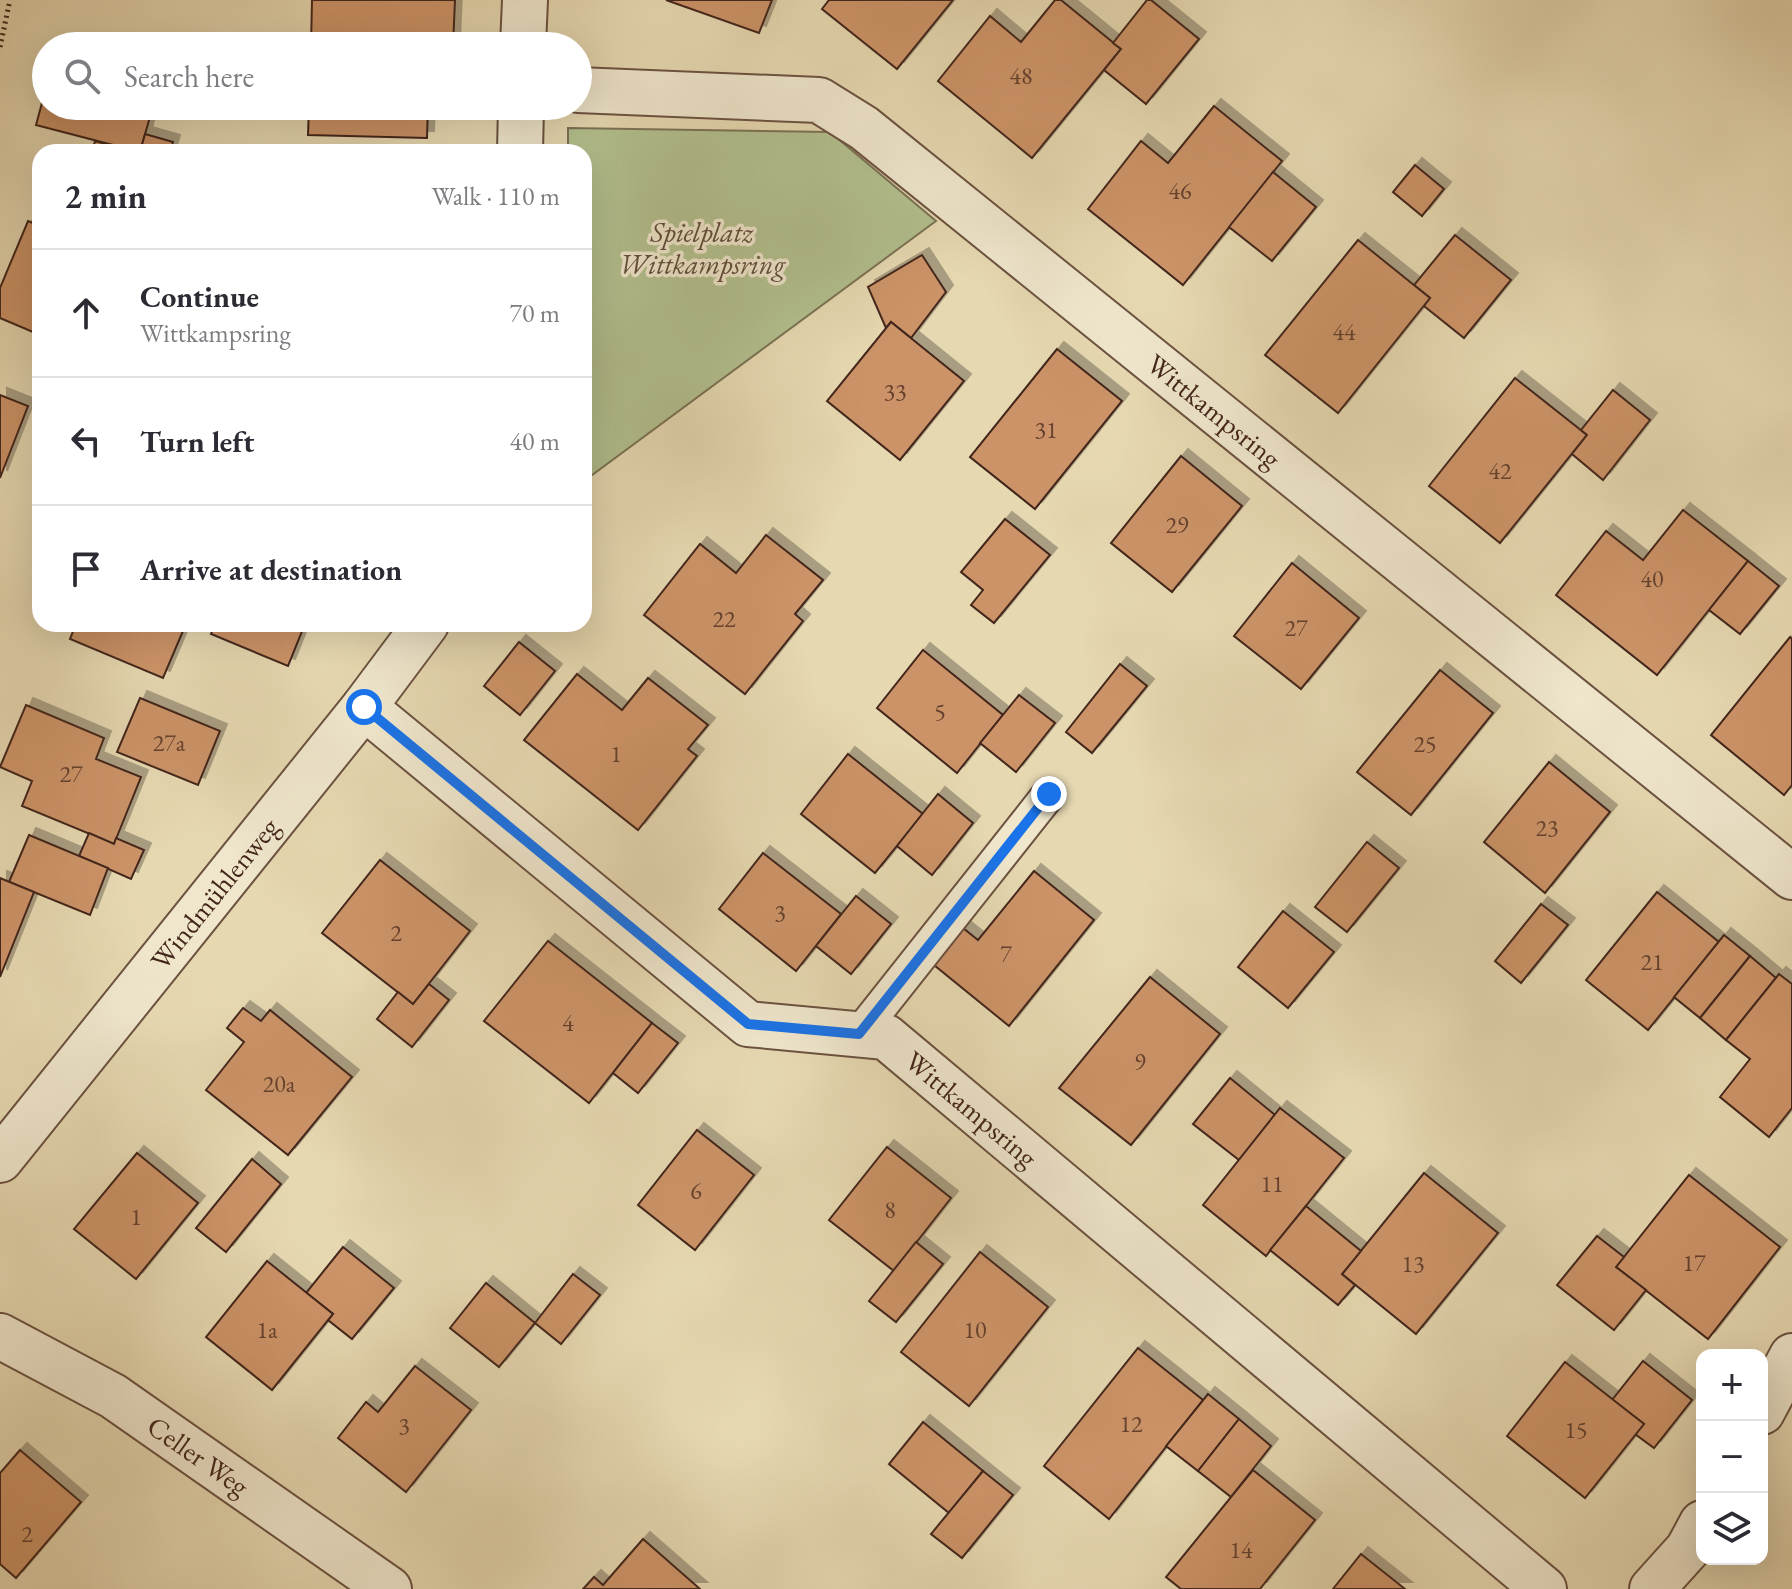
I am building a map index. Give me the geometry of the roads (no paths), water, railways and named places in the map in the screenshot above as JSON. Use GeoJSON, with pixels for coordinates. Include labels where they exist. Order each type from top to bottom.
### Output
{"type":"FeatureCollection","features":[{"type":"Feature","properties":{"kind":"street"},"geometry":{"type":"LineString","coordinates":[[524,32],[525,0]]}},
{"type":"Feature","properties":{"kind":"street","name":"Wittkampsring"},"geometry":{"type":"LineString","coordinates":[[592,91],[819,100],[864,128],[1792,877]]}},
{"type":"Feature","properties":{"kind":"street"},"geometry":{"type":"LineString","coordinates":[[520,144],[521,120]]}},
{"type":"Feature","properties":{"kind":"street","name":"Windmühlenweg"},"geometry":{"type":"LineString","coordinates":[[0,1160],[364,707],[420,632]]}},
{"type":"Feature","properties":{"kind":"street","name":"Wittkampsring"},"geometry":{"type":"LineString","coordinates":[[364,707],[748,1024],[886,1037],[1544,1589]]}},
{"type":"Feature","properties":{"kind":"street","name":"Celler Weg"},"geometry":{"type":"LineString","coordinates":[[0,1336],[113,1396],[389,1589]]}},
{"type":"Feature","properties":{"kind":"street"},"geometry":{"type":"LineString","coordinates":[[1768,1401],[1792,1356]]}},
{"type":"Feature","properties":{"kind":"street"},"geometry":{"type":"LineString","coordinates":[[1652,1589],[1688,1549],[1696,1534]]}},
{"type":"Feature","properties":{"kind":"lane"},"geometry":{"type":"LineString","coordinates":[[859,1034],[1049,794]]}},
{"type":"Feature","properties":{"kind":"park label","name":"Spielplatz Wittkampsring"},"geometry":{"type":"Point","coordinates":[702,248]}}]}
